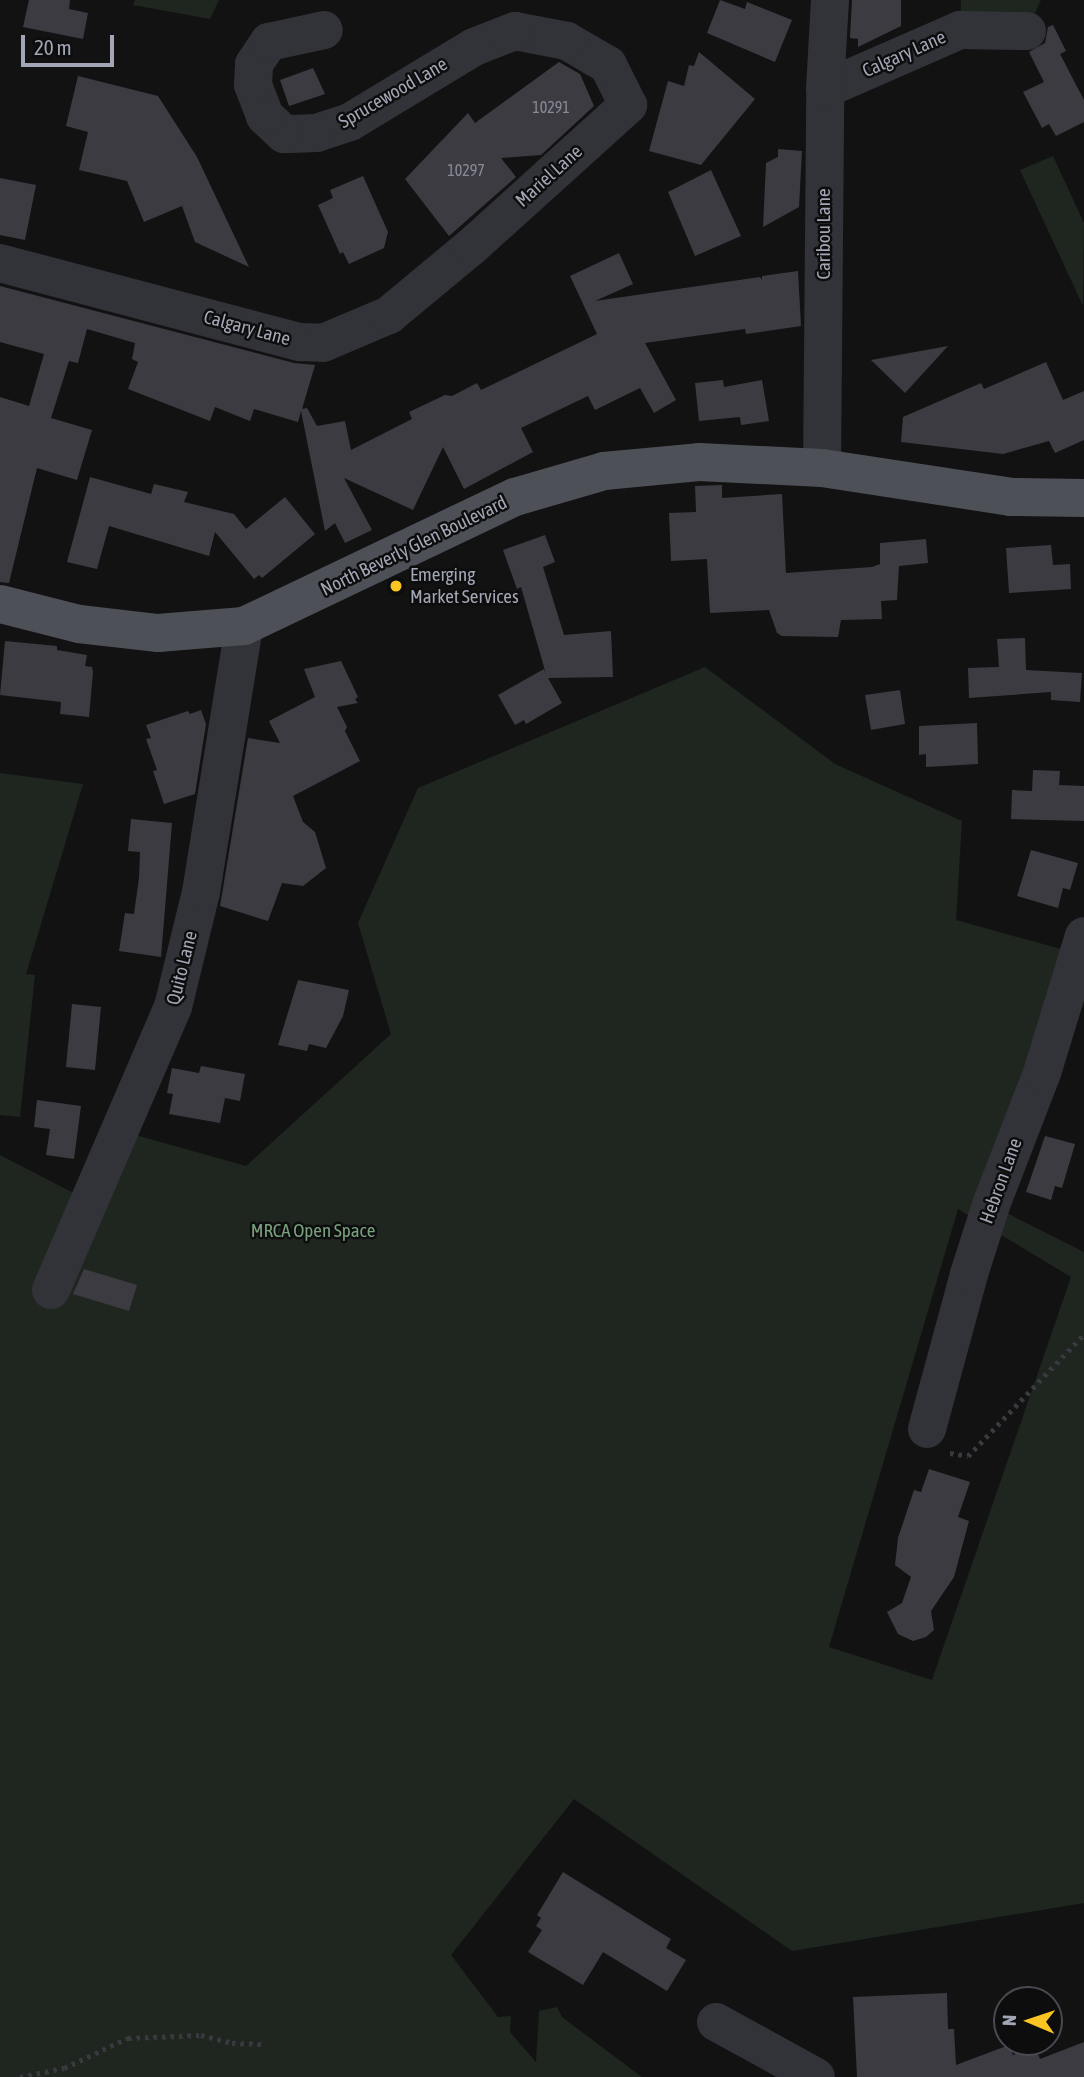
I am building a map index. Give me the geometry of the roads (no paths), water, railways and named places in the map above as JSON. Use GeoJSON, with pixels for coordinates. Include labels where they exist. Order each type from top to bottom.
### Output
{"type":"FeatureCollection","features":[{"type":"Feature","properties":{"kind":"main road","name":"North Beverly Glen Boulevard"},"geometry":{"type":"LineString","coordinates":[[0,604],[79,624],[158,633],[244,626],[515,497],[604,471],[699,462],[822,468],[1011,497],[1084,498]]}},
{"type":"Feature","properties":{"kind":"street","name":"Caribou Lane"},"geometry":{"type":"LineString","coordinates":[[822,468],[825,89],[830,0]]}},
{"type":"Feature","properties":{"kind":"street","name":"Sprucewood Lane"},"geometry":{"type":"LineString","coordinates":[[324,30],[268,42],[254,64],[253,85],[265,116],[284,134],[317,133],[350,122],[474,47],[515,31],[567,41],[608,65],[628,105]]}},
{"type":"Feature","properties":{"kind":"street","name":"Calgary Lane"},"geometry":{"type":"LineString","coordinates":[[825,89],[960,30],[1027,31]]}},
{"type":"Feature","properties":{"kind":"street","name":"Mariel Lane"},"geometry":{"type":"LineString","coordinates":[[471,247],[628,105]]}},
{"type":"Feature","properties":{"kind":"street","name":"Calgary Lane"},"geometry":{"type":"LineString","coordinates":[[0,263],[300,342],[323,343],[389,315],[471,247]]}},
{"type":"Feature","properties":{"kind":"street","name":"Quito Lane"},"geometry":{"type":"LineString","coordinates":[[51,1290],[173,1007],[201,892],[244,626]]}},
{"type":"Feature","properties":{"kind":"street","name":"Hebron Lane"},"geometry":{"type":"LineString","coordinates":[[927,1429],[972,1262],[1042,1073],[1084,936]]}},
{"type":"Feature","properties":{"kind":"street"},"geometry":{"type":"LineString","coordinates":[[716,2022],[816,2077]]}},
{"type":"Feature","properties":{"kind":"place","name":"Emerging Market Services"},"geometry":{"type":"Point","coordinates":[396,586]}},
{"type":"Feature","properties":{"kind":"park label","name":"MRCA Open Space"},"geometry":{"type":"Point","coordinates":[313,1231]}}]}
